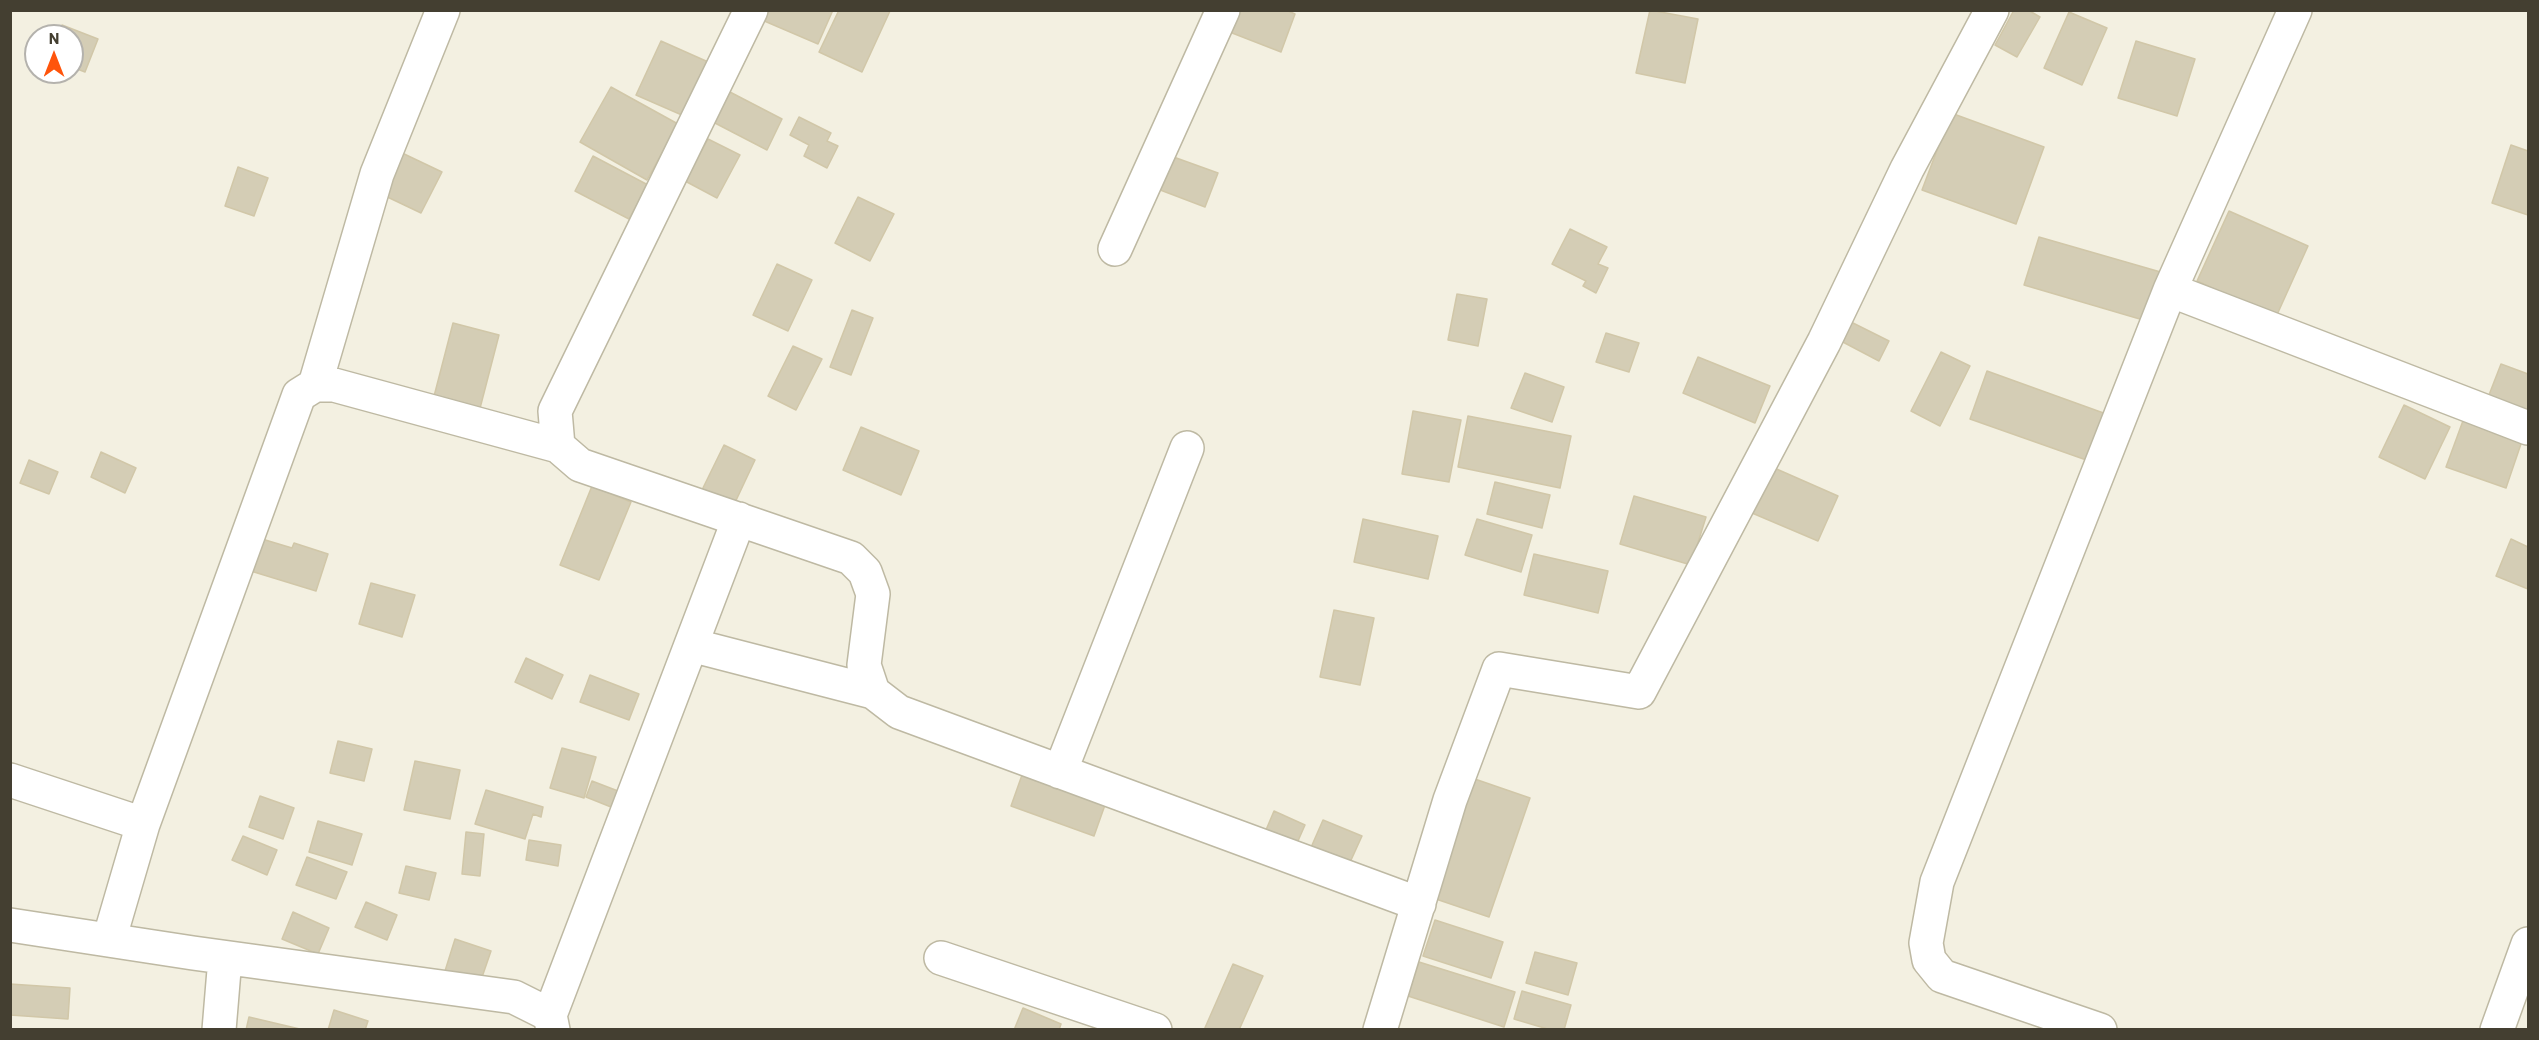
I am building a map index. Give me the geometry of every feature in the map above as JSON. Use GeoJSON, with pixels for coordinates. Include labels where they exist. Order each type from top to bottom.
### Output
{"type":"FeatureCollection","features":[{"type":"Feature","properties":{"kind":"street"},"geometry":{"type":"LineString","coordinates":[[315,385],[377,174],[443,10]]}},
{"type":"Feature","properties":{"kind":"street"},"geometry":{"type":"LineString","coordinates":[[558,446],[555,411],[751,10]]}},
{"type":"Feature","properties":{"kind":"street"},"geometry":{"type":"LineString","coordinates":[[1115,249],[1223,10]]}},
{"type":"Feature","properties":{"kind":"street"},"geometry":{"type":"LineString","coordinates":[[1380,1029],[1450,800],[1499,669],[1639,692],[1824,342],[1907,169],[1992,10]]}},
{"type":"Feature","properties":{"kind":"street"},"geometry":{"type":"LineString","coordinates":[[2100,1029],[1942,976],[1929,960],[1926,944],[1937,882],[2170,290],[2295,10]]}},
{"type":"Feature","properties":{"kind":"street"},"geometry":{"type":"LineString","coordinates":[[2170,290],[2529,428]]}},
{"type":"Feature","properties":{"kind":"street"},"geometry":{"type":"LineString","coordinates":[[109,940],[143,824],[299,395],[315,385],[334,385],[558,446],[580,465],[851,558],[865,572],[873,594],[864,665],[873,692]]}},
{"type":"Feature","properties":{"kind":"street"},"geometry":{"type":"LineString","coordinates":[[1060,772],[1186,448]]}},
{"type":"Feature","properties":{"kind":"street"},"geometry":{"type":"LineString","coordinates":[[10,925],[225,958],[514,997],[551,1022],[739,519]]}},
{"type":"Feature","properties":{"kind":"street"},"geometry":{"type":"LineString","coordinates":[[691,645],[873,692],[899,712],[1419,904]]}},
{"type":"Feature","properties":{"kind":"street"},"geometry":{"type":"LineString","coordinates":[[10,780],[143,824]]}},
{"type":"Feature","properties":{"kind":"street"},"geometry":{"type":"LineString","coordinates":[[2497,1029],[2529,944]]}},
{"type":"Feature","properties":{"kind":"street"},"geometry":{"type":"LineString","coordinates":[[219,1029],[225,958]]}},
{"type":"Feature","properties":{"kind":"street"},"geometry":{"type":"LineString","coordinates":[[941,958],[1155,1029]]}},
{"type":"Feature","properties":{"kind":"building"},"geometry":{"type":"Polygon","coordinates":[[[766,10],[833,10],[818,44],[762,20],[766,10]]]}},
{"type":"Feature","properties":{"kind":"building"},"geometry":{"type":"Polygon","coordinates":[[[839,10],[890,11],[862,72],[819,52],[839,10]]]}},
{"type":"Feature","properties":{"kind":"building"},"geometry":{"type":"Polygon","coordinates":[[[1235,10],[1286,10],[1295,14],[1281,52],[1227,31],[1235,10]]]}},
{"type":"Feature","properties":{"kind":"building"},"geometry":{"type":"Polygon","coordinates":[[[1650,10],[1698,19],[1685,83],[1636,73],[1650,10]]]}},
{"type":"Feature","properties":{"kind":"building"},"geometry":{"type":"Polygon","coordinates":[[[2014,10],[2028,10],[2040,17],[2017,57],[1995,45],[2014,10]]]}},
{"type":"Feature","properties":{"kind":"building"},"geometry":{"type":"Polygon","coordinates":[[[2069,12],[2107,28],[2082,85],[2044,68],[2069,12]]]}},
{"type":"Feature","properties":{"kind":"building"},"geometry":{"type":"Polygon","coordinates":[[[84,34],[98,39],[84,72],[84,34]]]}},
{"type":"Feature","properties":{"kind":"building"},"geometry":{"type":"Polygon","coordinates":[[[661,41],[715,65],[691,119],[636,95],[661,41]]]}},
{"type":"Feature","properties":{"kind":"building"},"geometry":{"type":"Polygon","coordinates":[[[2136,41],[2195,59],[2177,116],[2118,98],[2136,41]]]}},
{"type":"Feature","properties":{"kind":"building"},"geometry":{"type":"Polygon","coordinates":[[[611,87],[678,124],[647,180],[580,142],[611,87]]]}},
{"type":"Feature","properties":{"kind":"building"},"geometry":{"type":"Polygon","coordinates":[[[728,91],[782,119],[767,150],[713,122],[728,91]]]}},
{"type":"Feature","properties":{"kind":"building"},"geometry":{"type":"Polygon","coordinates":[[[1951,113],[2044,147],[2016,224],[1922,190],[1951,113]]]}},
{"type":"Feature","properties":{"kind":"building"},"geometry":{"type":"Polygon","coordinates":[[[799,117],[831,133],[827,141],[838,146],[827,168],[804,156],[809,145],[790,135],[799,117]]]}},
{"type":"Feature","properties":{"kind":"building"},"geometry":{"type":"Polygon","coordinates":[[[708,139],[740,155],[717,198],[685,181],[708,139]]]}},
{"type":"Feature","properties":{"kind":"building"},"geometry":{"type":"Polygon","coordinates":[[[2511,145],[2528,151],[2528,215],[2492,203],[2511,145]]]}},
{"type":"Feature","properties":{"kind":"building"},"geometry":{"type":"Polygon","coordinates":[[[400,152],[442,172],[421,213],[379,193],[400,152]]]}},
{"type":"Feature","properties":{"kind":"building"},"geometry":{"type":"Polygon","coordinates":[[[1168,155],[1218,173],[1205,207],[1155,188],[1168,155]]]}},
{"type":"Feature","properties":{"kind":"building"},"geometry":{"type":"Polygon","coordinates":[[[593,156],[648,185],[629,219],[575,191],[593,156]]]}},
{"type":"Feature","properties":{"kind":"building"},"geometry":{"type":"Polygon","coordinates":[[[238,167],[268,178],[254,216],[225,206],[238,167]]]}},
{"type":"Feature","properties":{"kind":"building"},"geometry":{"type":"Polygon","coordinates":[[[858,197],[894,214],[870,261],[835,243],[858,197]]]}},
{"type":"Feature","properties":{"kind":"building"},"geometry":{"type":"Polygon","coordinates":[[[2229,211],[2308,246],[2276,317],[2197,281],[2229,211]]]}},
{"type":"Feature","properties":{"kind":"building"},"geometry":{"type":"Polygon","coordinates":[[[1570,229],[1607,247],[1598,264],[1608,268],[1596,293],[1583,286],[1586,281],[1552,264],[1570,229]]]}},
{"type":"Feature","properties":{"kind":"building"},"geometry":{"type":"Polygon","coordinates":[[[2039,237],[2164,273],[2150,322],[2024,285],[2039,237]]]}},
{"type":"Feature","properties":{"kind":"building"},"geometry":{"type":"Polygon","coordinates":[[[777,264],[812,280],[788,331],[753,315],[777,264]]]}},
{"type":"Feature","properties":{"kind":"building"},"geometry":{"type":"Polygon","coordinates":[[[1457,294],[1487,299],[1478,346],[1448,340],[1457,294]]]}},
{"type":"Feature","properties":{"kind":"building"},"geometry":{"type":"Polygon","coordinates":[[[852,310],[873,318],[851,375],[830,367],[852,310]]]}},
{"type":"Feature","properties":{"kind":"building"},"geometry":{"type":"Polygon","coordinates":[[[1849,321],[1889,341],[1879,361],[1839,340],[1849,321]]]}},
{"type":"Feature","properties":{"kind":"building"},"geometry":{"type":"Polygon","coordinates":[[[453,323],[499,335],[478,416],[432,404],[453,323]]]}},
{"type":"Feature","properties":{"kind":"building"},"geometry":{"type":"Polygon","coordinates":[[[1606,333],[1639,343],[1629,372],[1596,362],[1606,333]]]}},
{"type":"Feature","properties":{"kind":"building"},"geometry":{"type":"Polygon","coordinates":[[[793,346],[822,359],[796,410],[768,396],[793,346]]]}},
{"type":"Feature","properties":{"kind":"building"},"geometry":{"type":"Polygon","coordinates":[[[1941,352],[1970,366],[1940,426],[1911,411],[1941,352]]]}},
{"type":"Feature","properties":{"kind":"building"},"geometry":{"type":"Polygon","coordinates":[[[1698,357],[1770,386],[1755,423],[1683,393],[1698,357]]]}},
{"type":"Feature","properties":{"kind":"building"},"geometry":{"type":"Polygon","coordinates":[[[2501,364],[2528,374],[2528,415],[2487,400],[2501,364]]]}},
{"type":"Feature","properties":{"kind":"building"},"geometry":{"type":"Polygon","coordinates":[[[1987,371],[2109,415],[2092,462],[1970,419],[1987,371]]]}},
{"type":"Feature","properties":{"kind":"building"},"geometry":{"type":"Polygon","coordinates":[[[1525,373],[1564,387],[1552,422],[1511,408],[1525,373]]]}},
{"type":"Feature","properties":{"kind":"building"},"geometry":{"type":"Polygon","coordinates":[[[2404,405],[2450,427],[2425,479],[2379,457],[2404,405]]]}},
{"type":"Feature","properties":{"kind":"building"},"geometry":{"type":"Polygon","coordinates":[[[1413,411],[1461,420],[1449,482],[1402,474],[1413,411]]]}},
{"type":"Feature","properties":{"kind":"building"},"geometry":{"type":"Polygon","coordinates":[[[1468,416],[1571,436],[1560,488],[1458,467],[1468,416]]]}},
{"type":"Feature","properties":{"kind":"building"},"geometry":{"type":"Polygon","coordinates":[[[2464,418],[2523,438],[2506,488],[2446,467],[2464,418]]]}},
{"type":"Feature","properties":{"kind":"building"},"geometry":{"type":"Polygon","coordinates":[[[861,427],[919,451],[901,495],[843,470],[861,427]]]}},
{"type":"Feature","properties":{"kind":"building"},"geometry":{"type":"Polygon","coordinates":[[[724,445],[755,460],[732,509],[700,494],[724,445]]]}},
{"type":"Feature","properties":{"kind":"building"},"geometry":{"type":"Polygon","coordinates":[[[101,452],[136,468],[125,493],[91,477],[101,452]]]}},
{"type":"Feature","properties":{"kind":"building"},"geometry":{"type":"Polygon","coordinates":[[[29,460],[58,472],[49,494],[20,483],[29,460]]]}},
{"type":"Feature","properties":{"kind":"building"},"geometry":{"type":"Polygon","coordinates":[[[1772,467],[1838,496],[1818,541],[1752,513],[1772,467]]]}},
{"type":"Feature","properties":{"kind":"building"},"geometry":{"type":"Polygon","coordinates":[[[1495,482],[1550,495],[1542,528],[1487,514],[1495,482]]]}},
{"type":"Feature","properties":{"kind":"building"},"geometry":{"type":"Polygon","coordinates":[[[592,486],[631,502],[599,580],[560,565],[592,486]]]}},
{"type":"Feature","properties":{"kind":"building"},"geometry":{"type":"Polygon","coordinates":[[[1634,496],[1706,517],[1691,565],[1620,544],[1634,496]]]}},
{"type":"Feature","properties":{"kind":"building"},"geometry":{"type":"Polygon","coordinates":[[[1363,519],[1438,536],[1428,579],[1354,562],[1363,519]]]}},
{"type":"Feature","properties":{"kind":"building"},"geometry":{"type":"Polygon","coordinates":[[[1477,519],[1532,535],[1521,572],[1465,555],[1477,519]]]}},
{"type":"Feature","properties":{"kind":"building"},"geometry":{"type":"Polygon","coordinates":[[[252,536],[292,548],[294,543],[328,554],[316,591],[241,568],[252,536]]]}},
{"type":"Feature","properties":{"kind":"building"},"geometry":{"type":"Polygon","coordinates":[[[2511,539],[2528,547],[2528,589],[2496,576],[2511,539]]]}},
{"type":"Feature","properties":{"kind":"building"},"geometry":{"type":"Polygon","coordinates":[[[1534,554],[1608,571],[1598,613],[1524,595],[1534,554]]]}},
{"type":"Feature","properties":{"kind":"building"},"geometry":{"type":"Polygon","coordinates":[[[371,583],[415,595],[402,637],[359,624],[371,583]]]}},
{"type":"Feature","properties":{"kind":"building"},"geometry":{"type":"Polygon","coordinates":[[[1334,610],[1374,618],[1360,685],[1320,677],[1334,610]]]}},
{"type":"Feature","properties":{"kind":"building"},"geometry":{"type":"Polygon","coordinates":[[[526,658],[563,675],[552,699],[515,682],[526,658]]]}},
{"type":"Feature","properties":{"kind":"building"},"geometry":{"type":"Polygon","coordinates":[[[590,675],[639,694],[629,720],[580,702],[590,675]]]}},
{"type":"Feature","properties":{"kind":"building"},"geometry":{"type":"Polygon","coordinates":[[[338,741],[372,749],[364,781],[330,773],[338,741]]]}},
{"type":"Feature","properties":{"kind":"building"},"geometry":{"type":"Polygon","coordinates":[[[562,748],[596,757],[584,798],[550,788],[562,748]]]}},
{"type":"Feature","properties":{"kind":"building"},"geometry":{"type":"Polygon","coordinates":[[[415,761],[460,770],[450,819],[404,810],[415,761]]]}},
{"type":"Feature","properties":{"kind":"building"},"geometry":{"type":"Polygon","coordinates":[[[1022,775],[1105,805],[1094,836],[1011,806],[1022,775]]]}},
{"type":"Feature","properties":{"kind":"building"},"geometry":{"type":"Polygon","coordinates":[[[1469,777],[1530,798],[1489,917],[1427,896],[1469,777]]]}},
{"type":"Feature","properties":{"kind":"building"},"geometry":{"type":"Polygon","coordinates":[[[592,781],[618,791],[611,807],[586,797],[592,781]]]}},
{"type":"Feature","properties":{"kind":"building"},"geometry":{"type":"Polygon","coordinates":[[[486,790],[543,807],[541,817],[533,814],[525,839],[475,824],[486,790]]]}},
{"type":"Feature","properties":{"kind":"building"},"geometry":{"type":"Polygon","coordinates":[[[260,796],[294,808],[283,839],[249,827],[260,796]]]}},
{"type":"Feature","properties":{"kind":"building"},"geometry":{"type":"Polygon","coordinates":[[[1274,811],[1305,825],[1294,850],[1263,837],[1274,811]]]}},
{"type":"Feature","properties":{"kind":"building"},"geometry":{"type":"Polygon","coordinates":[[[1323,820],[1362,836],[1347,869],[1309,852],[1323,820]]]}},
{"type":"Feature","properties":{"kind":"building"},"geometry":{"type":"Polygon","coordinates":[[[318,821],[362,834],[352,865],[309,852],[318,821]]]}},
{"type":"Feature","properties":{"kind":"building"},"geometry":{"type":"Polygon","coordinates":[[[466,832],[484,834],[480,876],[462,874],[466,832]]]}},
{"type":"Feature","properties":{"kind":"building"},"geometry":{"type":"Polygon","coordinates":[[[243,836],[277,850],[267,875],[232,860],[243,836]]]}},
{"type":"Feature","properties":{"kind":"building"},"geometry":{"type":"Polygon","coordinates":[[[529,840],[561,845],[558,866],[526,860],[529,840]]]}},
{"type":"Feature","properties":{"kind":"building"},"geometry":{"type":"Polygon","coordinates":[[[307,857],[347,872],[336,899],[296,885],[307,857]]]}},
{"type":"Feature","properties":{"kind":"building"},"geometry":{"type":"Polygon","coordinates":[[[406,866],[436,873],[429,900],[399,893],[406,866]]]}},
{"type":"Feature","properties":{"kind":"building"},"geometry":{"type":"Polygon","coordinates":[[[366,902],[397,915],[387,940],[355,927],[366,902]]]}},
{"type":"Feature","properties":{"kind":"building"},"geometry":{"type":"Polygon","coordinates":[[[293,912],[329,928],[318,954],[282,939],[293,912]]]}},
{"type":"Feature","properties":{"kind":"building"},"geometry":{"type":"Polygon","coordinates":[[[1435,920],[1503,942],[1491,978],[1423,956],[1435,920]]]}},
{"type":"Feature","properties":{"kind":"building"},"geometry":{"type":"Polygon","coordinates":[[[455,939],[491,951],[480,983],[445,971],[455,939]]]}},
{"type":"Feature","properties":{"kind":"building"},"geometry":{"type":"Polygon","coordinates":[[[1535,952],[1577,963],[1568,995],[1526,983],[1535,952]]]}},
{"type":"Feature","properties":{"kind":"building"},"geometry":{"type":"Polygon","coordinates":[[[1419,962],[1515,992],[1504,1027],[1408,996],[1419,962]]]}},
{"type":"Feature","properties":{"kind":"building"},"geometry":{"type":"Polygon","coordinates":[[[1233,964],[1263,976],[1239,1030],[1204,1030],[1233,964]]]}},
{"type":"Feature","properties":{"kind":"building"},"geometry":{"type":"Polygon","coordinates":[[[10,984],[70,988],[68,1019],[10,1015],[10,984]]]}},
{"type":"Feature","properties":{"kind":"building"},"geometry":{"type":"Polygon","coordinates":[[[1522,991],[1571,1005],[1564,1030],[1551,1030],[1514,1019],[1522,991]]]}},
{"type":"Feature","properties":{"kind":"building"},"geometry":{"type":"Polygon","coordinates":[[[1023,1008],[1061,1024],[1059,1030],[1014,1030],[1023,1008]]]}},
{"type":"Feature","properties":{"kind":"building"},"geometry":{"type":"Polygon","coordinates":[[[334,1010],[368,1021],[365,1030],[328,1030],[334,1010]]]}},
{"type":"Feature","properties":{"kind":"building"},"geometry":{"type":"Polygon","coordinates":[[[249,1017],[304,1030],[246,1030],[249,1017]]]}}]}
